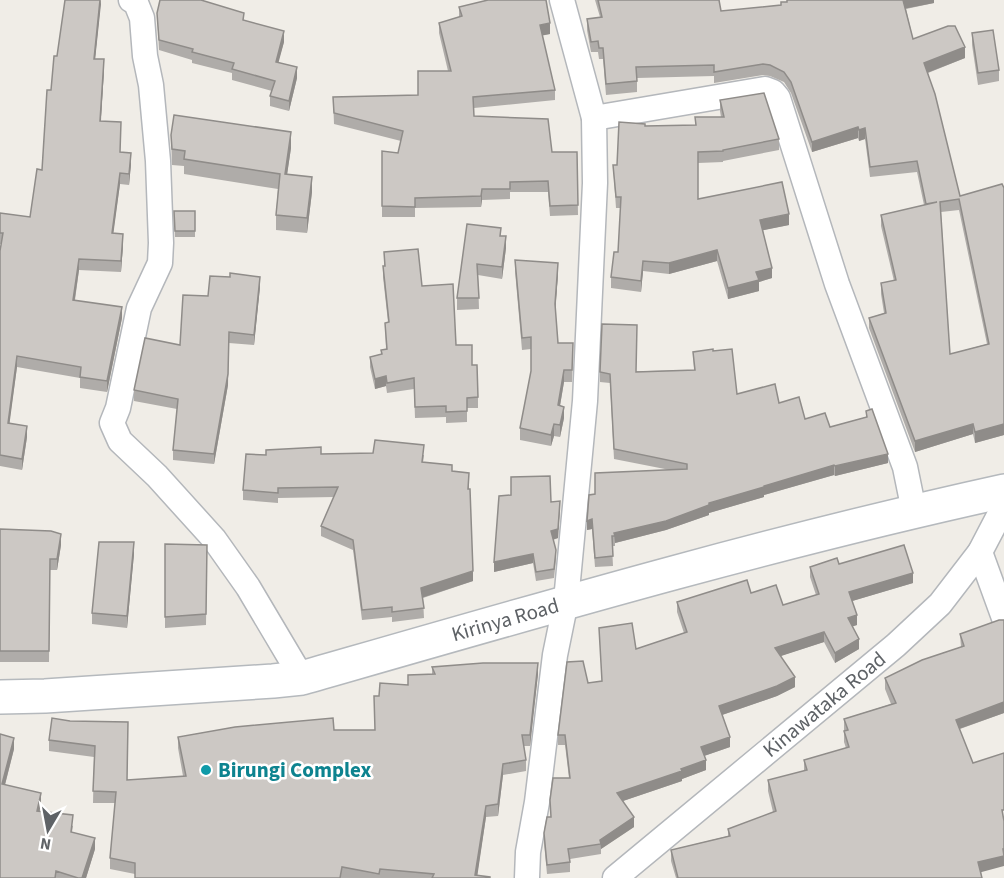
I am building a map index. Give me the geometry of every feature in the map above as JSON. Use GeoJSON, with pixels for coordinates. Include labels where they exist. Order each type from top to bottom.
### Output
{"type":"FeatureCollection","features":[{"type":"Feature","properties":{"kind":"main road","name":"Kirinya Road"},"geometry":{"type":"LineString","coordinates":[[0,697],[45,696],[302,678],[805,537],[1004,491]]}},
{"type":"Feature","properties":{"kind":"street"},"geometry":{"type":"LineString","coordinates":[[131,0],[136,3],[142,18],[144,56],[151,85],[158,162],[161,243],[160,263],[139,308],[118,408],[112,423],[120,441],[157,476],[214,539],[248,587],[302,678]]}},
{"type":"Feature","properties":{"kind":"street"},"geometry":{"type":"LineString","coordinates":[[526,878],[555,655],[567,602],[585,401],[595,183],[594,118],[562,0]]}},
{"type":"Feature","properties":{"kind":"street"},"geometry":{"type":"LineString","coordinates":[[594,118],[765,89],[773,92],[778,98],[837,284],[905,466],[914,511]]}},
{"type":"Feature","properties":{"kind":"street","name":"Kinawataka Road"},"geometry":{"type":"LineString","coordinates":[[615,878],[896,645],[940,604],[980,552],[1004,506]]}},
{"type":"Feature","properties":{"kind":"street"},"geometry":{"type":"LineString","coordinates":[[980,552],[1004,618]]}},
{"type":"Feature","properties":{"kind":"building"},"geometry":{"type":"Polygon","coordinates":[[[65,0],[100,0],[94,59],[104,59],[100,121],[121,122],[120,152],[131,153],[129,174],[120,173],[112,233],[123,234],[121,261],[79,259],[73,300],[122,307],[107,381],[80,377],[81,367],[17,356],[8,423],[27,426],[22,459],[0,455],[0,251],[3,233],[0,233],[0,213],[30,217],[37,169],[42,170],[47,90],[51,90],[54,56],[57,56],[65,0]]]}},
{"type":"Feature","properties":{"kind":"building"},"geometry":{"type":"Polygon","coordinates":[[[160,0],[201,0],[244,13],[243,20],[284,31],[276,62],[297,67],[289,101],[270,96],[275,81],[232,69],[234,63],[159,40],[157,13],[160,0]]]}},
{"type":"Feature","properties":{"kind":"building"},"geometry":{"type":"Polygon","coordinates":[[[488,0],[546,0],[550,23],[540,25],[555,90],[473,97],[474,116],[548,119],[552,152],[577,152],[578,205],[550,206],[548,181],[510,182],[510,189],[482,189],[481,196],[415,198],[415,207],[382,206],[382,151],[398,153],[403,131],[334,113],[333,97],[418,95],[418,71],[451,71],[439,23],[462,16],[459,7],[488,0]]]}},
{"type":"Feature","properties":{"kind":"building"},"geometry":{"type":"Polygon","coordinates":[[[598,0],[719,0],[721,11],[781,5],[781,2],[787,2],[787,0],[903,0],[913,39],[948,26],[955,26],[965,47],[924,63],[935,94],[960,196],[1002,184],[1004,188],[1004,424],[975,432],[973,424],[915,441],[869,318],[886,313],[881,283],[896,280],[881,215],[937,202],[926,204],[917,161],[870,167],[865,128],[859,130],[858,127],[812,142],[791,82],[784,72],[770,65],[763,64],[714,72],[714,65],[636,67],[637,81],[606,84],[603,48],[599,48],[598,41],[591,42],[587,19],[602,17],[598,0]],[[959,199],[940,202],[950,354],[989,344],[959,199]]]}},
{"type":"Feature","properties":{"kind":"building"},"geometry":{"type":"Polygon","coordinates":[[[993,30],[999,70],[978,73],[972,33],[993,30]]]}},
{"type":"Feature","properties":{"kind":"building"},"geometry":{"type":"Polygon","coordinates":[[[764,93],[779,139],[723,151],[698,152],[698,199],[782,182],[789,214],[760,220],[772,268],[756,272],[759,280],[728,288],[717,250],[669,263],[643,261],[641,281],[611,277],[614,252],[618,252],[621,197],[616,197],[613,165],[617,165],[619,122],[645,124],[645,126],[696,125],[695,117],[724,117],[720,100],[764,93]]]}},
{"type":"Feature","properties":{"kind":"building"},"geometry":{"type":"Polygon","coordinates":[[[174,115],[291,132],[285,174],[312,177],[307,218],[276,215],[280,174],[184,159],[185,151],[172,149],[171,135],[174,115]]]}},
{"type":"Feature","properties":{"kind":"building"},"geometry":{"type":"Polygon","coordinates":[[[174,211],[195,211],[195,231],[175,231],[174,211]]]}},
{"type":"Feature","properties":{"kind":"building"},"geometry":{"type":"Polygon","coordinates":[[[467,224],[501,228],[500,236],[506,236],[502,267],[477,264],[479,298],[457,298],[467,224]]]}},
{"type":"Feature","properties":{"kind":"building"},"geometry":{"type":"Polygon","coordinates":[[[418,249],[422,286],[453,284],[456,345],[472,345],[472,365],[477,365],[478,397],[467,398],[467,411],[446,412],[446,406],[415,407],[414,378],[387,383],[386,376],[375,379],[370,357],[382,354],[381,350],[387,349],[385,323],[389,322],[383,266],[385,266],[384,252],[418,249]]]}},
{"type":"Feature","properties":{"kind":"building"},"geometry":{"type":"Polygon","coordinates":[[[515,260],[558,263],[555,304],[558,343],[573,343],[572,370],[564,370],[558,405],[564,407],[560,425],[554,424],[551,435],[520,428],[531,371],[531,337],[522,338],[515,260]]]}},
{"type":"Feature","properties":{"kind":"building"},"geometry":{"type":"Polygon","coordinates":[[[230,273],[260,277],[254,335],[229,332],[228,374],[214,454],[173,450],[178,399],[134,390],[145,338],[180,345],[183,295],[208,296],[210,276],[230,277],[230,273]]]}},
{"type":"Feature","properties":{"kind":"building"},"geometry":{"type":"Polygon","coordinates":[[[602,324],[637,325],[636,372],[695,370],[693,352],[732,349],[737,394],[775,384],[779,403],[799,397],[805,419],[825,413],[830,427],[867,417],[866,411],[872,409],[888,454],[834,465],[709,503],[709,505],[666,521],[614,533],[615,536],[612,536],[613,556],[595,558],[592,519],[587,521],[589,495],[595,494],[595,473],[687,469],[687,464],[614,449],[610,374],[600,372],[602,324]]]}},
{"type":"Feature","properties":{"kind":"building"},"geometry":{"type":"Polygon","coordinates":[[[375,440],[424,445],[422,462],[452,465],[452,471],[469,473],[473,571],[421,588],[424,608],[392,612],[392,607],[362,610],[353,540],[321,526],[338,487],[278,488],[278,493],[243,490],[246,454],[266,455],[266,450],[321,447],[321,454],[373,453],[375,440]]]}},
{"type":"Feature","properties":{"kind":"building"},"geometry":{"type":"Polygon","coordinates":[[[550,476],[551,502],[560,501],[558,529],[551,531],[556,550],[554,569],[536,572],[533,554],[494,562],[499,496],[511,495],[511,477],[550,476]]]}},
{"type":"Feature","properties":{"kind":"building"},"geometry":{"type":"Polygon","coordinates":[[[0,529],[51,531],[61,534],[57,559],[50,559],[49,651],[0,651],[0,529]]]}},
{"type":"Feature","properties":{"kind":"building"},"geometry":{"type":"Polygon","coordinates":[[[99,542],[134,542],[127,616],[92,613],[99,542]]]}},
{"type":"Feature","properties":{"kind":"building"},"geometry":{"type":"Polygon","coordinates":[[[165,544],[207,545],[206,614],[165,617],[165,544]]]}},
{"type":"Feature","properties":{"kind":"building"},"geometry":{"type":"Polygon","coordinates":[[[904,545],[913,573],[849,592],[857,615],[848,618],[859,639],[835,653],[824,632],[775,648],[795,677],[777,686],[719,706],[730,737],[701,747],[706,760],[681,769],[682,771],[617,793],[634,817],[600,840],[601,844],[568,849],[570,862],[547,865],[544,833],[547,817],[551,817],[550,800],[553,778],[570,778],[565,735],[558,735],[567,662],[583,661],[588,683],[602,681],[599,628],[632,623],[636,649],[687,632],[677,602],[747,580],[751,593],[776,585],[783,605],[819,594],[810,567],[837,558],[839,564],[904,545]]]}},
{"type":"Feature","properties":{"kind":"building"},"geometry":{"type":"Polygon","coordinates":[[[1004,620],[1004,702],[956,720],[973,763],[1004,753],[1004,810],[1002,810],[1004,856],[978,862],[982,878],[678,878],[671,850],[730,836],[728,829],[776,811],[768,780],[807,770],[804,760],[849,747],[844,731],[848,730],[844,719],[896,703],[885,678],[922,660],[964,646],[960,634],[1004,620]]]}},
{"type":"Feature","properties":{"kind":"building"},"geometry":{"type":"Polygon","coordinates":[[[483,663],[538,663],[530,735],[522,735],[526,760],[503,764],[498,804],[486,806],[475,875],[490,878],[432,878],[434,874],[380,869],[379,874],[342,867],[340,878],[135,878],[135,863],[110,858],[116,792],[93,791],[95,746],[49,740],[52,718],[70,721],[128,722],[127,780],[186,776],[178,737],[235,727],[333,718],[334,730],[375,730],[374,696],[379,696],[380,683],[408,685],[408,675],[435,674],[432,667],[483,663]]]}},
{"type":"Feature","properties":{"kind":"building"},"geometry":{"type":"Polygon","coordinates":[[[0,734],[14,738],[2,784],[41,793],[37,811],[73,815],[71,832],[95,838],[82,878],[56,871],[55,878],[0,878],[0,734]]]}},
{"type":"Feature","properties":{"kind":"place","name":"Birungi Complex"},"geometry":{"type":"Point","coordinates":[206,770]}}]}
